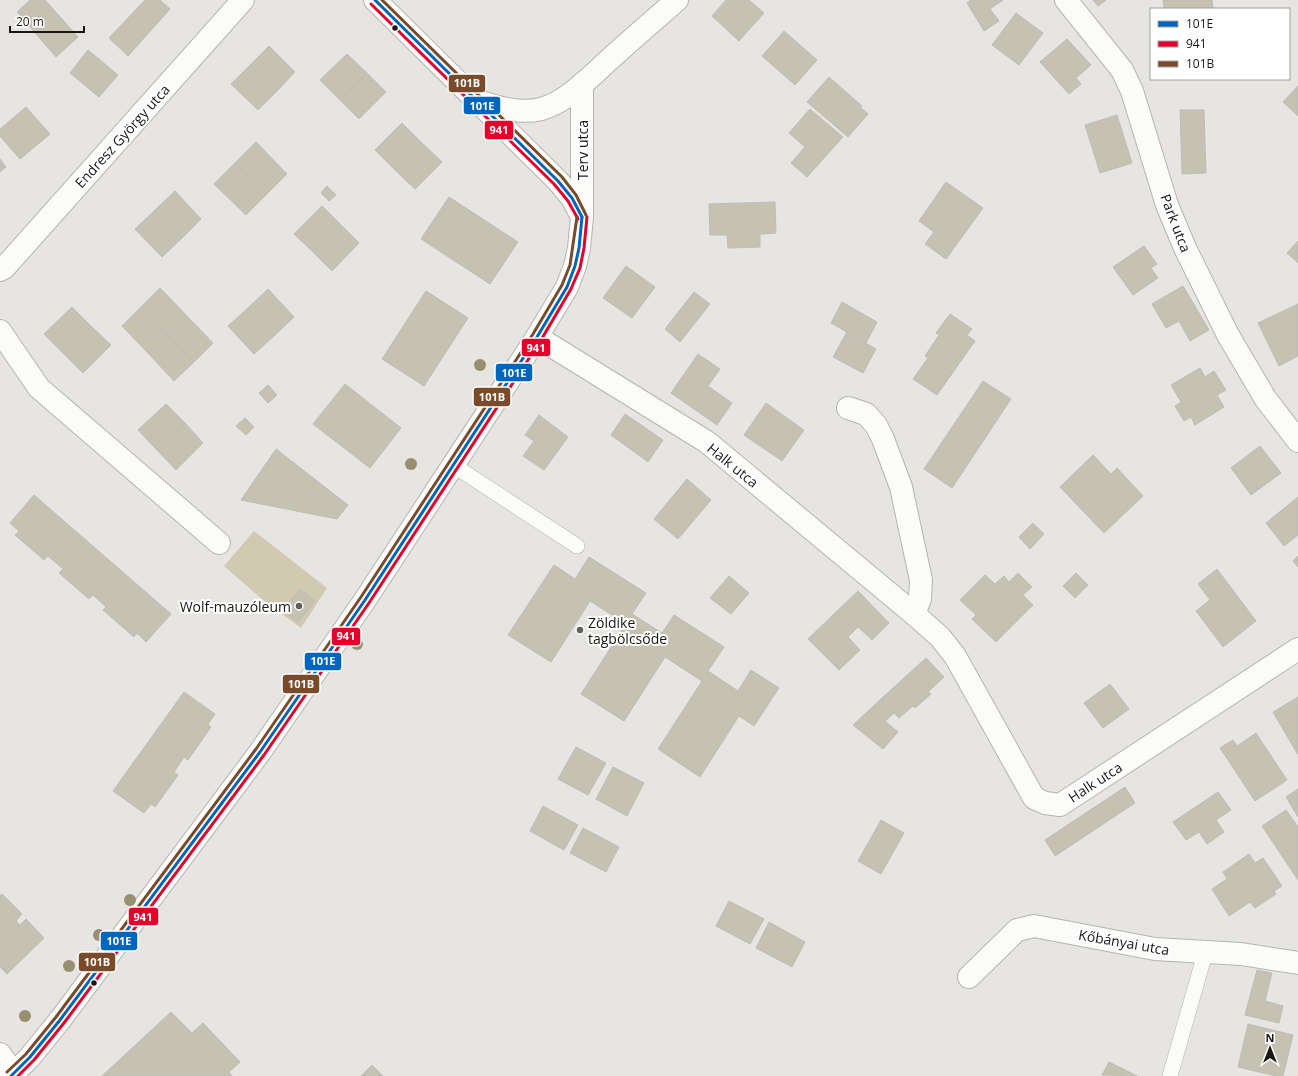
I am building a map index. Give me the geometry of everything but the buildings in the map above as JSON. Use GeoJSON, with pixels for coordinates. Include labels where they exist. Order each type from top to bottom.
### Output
{"type":"FeatureCollection","features":[{"type":"Feature","properties":{"kind":"street","name":"Endresz György utca"},"geometry":{"type":"LineString","coordinates":[[0,270],[4,268],[243,0]]}},
{"type":"Feature","properties":{"kind":"street"},"geometry":{"type":"LineString","coordinates":[[375,0],[480,102],[558,181],[572,198],[582,217]]}},
{"type":"Feature","properties":{"kind":"street"},"geometry":{"type":"LineString","coordinates":[[480,102],[506,110],[541,109],[557,103],[582,84],[677,0]]}},
{"type":"Feature","properties":{"kind":"street","name":"Park utca"},"geometry":{"type":"LineString","coordinates":[[1066,0],[1122,70],[1132,91],[1167,205],[1185,248],[1228,335],[1265,398],[1298,441]]}},
{"type":"Feature","properties":{"kind":"street","name":"Terv utca"},"geometry":{"type":"LineString","coordinates":[[13,1075],[30,1057],[60,1020],[260,752],[365,600],[537,337],[566,287],[575,266],[579,248],[582,217],[582,84]]}},
{"type":"Feature","properties":{"kind":"street"},"geometry":{"type":"LineString","coordinates":[[0,331],[39,388],[219,543]]}},
{"type":"Feature","properties":{"kind":"street","name":"Halk utca"},"geometry":{"type":"LineString","coordinates":[[537,337],[707,442],[940,637],[955,656],[1034,798],[1045,803],[1060,804],[1298,650]]}},
{"type":"Feature","properties":{"kind":"street"},"geometry":{"type":"LineString","coordinates":[[848,408],[866,414],[876,425],[883,439],[901,487],[921,580],[920,599],[914,614]]}},
{"type":"Feature","properties":{"kind":"street","name":"Kőbányai utca"},"geometry":{"type":"LineString","coordinates":[[969,977],[1017,930],[1034,926],[1155,949],[1179,951],[1206,950],[1298,963]]}},
{"type":"Feature","properties":{"kind":"street"},"geometry":{"type":"LineString","coordinates":[[0,1054],[13,1075]]}},
{"type":"Feature","properties":{"kind":"lane"},"geometry":{"type":"LineString","coordinates":[[453,466],[577,546]]}},
{"type":"Feature","properties":{"kind":"lane"},"geometry":{"type":"LineString","coordinates":[[1170,1076],[1206,950]]}},
{"type":"Feature","properties":{"kind":"shaded area"},"geometry":{"type":"Polygon","coordinates":[[[254,531],[327,588],[301,628],[263,600],[224,566],[254,531]]]}},
{"type":"Feature","properties":{"kind":"transit line","name":"101E"},"geometry":{"type":"LineString","coordinates":[[375,0],[558,181],[572,198],[582,217]]}},
{"type":"Feature","properties":{"kind":"transit line","name":"101B"},"geometry":{"type":"LineString","coordinates":[[382,0],[562,177],[576,195],[586,215]]}},
{"type":"Feature","properties":{"kind":"transit line","name":"941"},"geometry":{"type":"LineString","coordinates":[[371,4],[554,184],[568,201],[578,219]]}},
{"type":"Feature","properties":{"kind":"transit line","name":"101B"},"geometry":{"type":"LineString","coordinates":[[7,1072],[26,1054],[56,1017],[256,749],[361,597],[533,334],[562,285],[570,265],[577,217]]}},
{"type":"Feature","properties":{"kind":"transit line","name":"101E"},"geometry":{"type":"LineString","coordinates":[[11,1076],[30,1057],[60,1020],[260,752],[365,600],[537,337],[567,287],[575,266],[579,248],[582,217]]}},
{"type":"Feature","properties":{"kind":"transit line","name":"941"},"geometry":{"type":"LineString","coordinates":[[18,1076],[34,1060],[64,1023],[264,755],[369,603],[541,340],[571,289],[580,268],[584,248],[587,217]]}},
{"type":"Feature","properties":{"kind":"place","name":"Wolf-mauzóleum"},"geometry":{"type":"Point","coordinates":[299,606]}},
{"type":"Feature","properties":{"kind":"place","name":"Zöldike tagbölcsőde"},"geometry":{"type":"Point","coordinates":[580,630]}}]}
